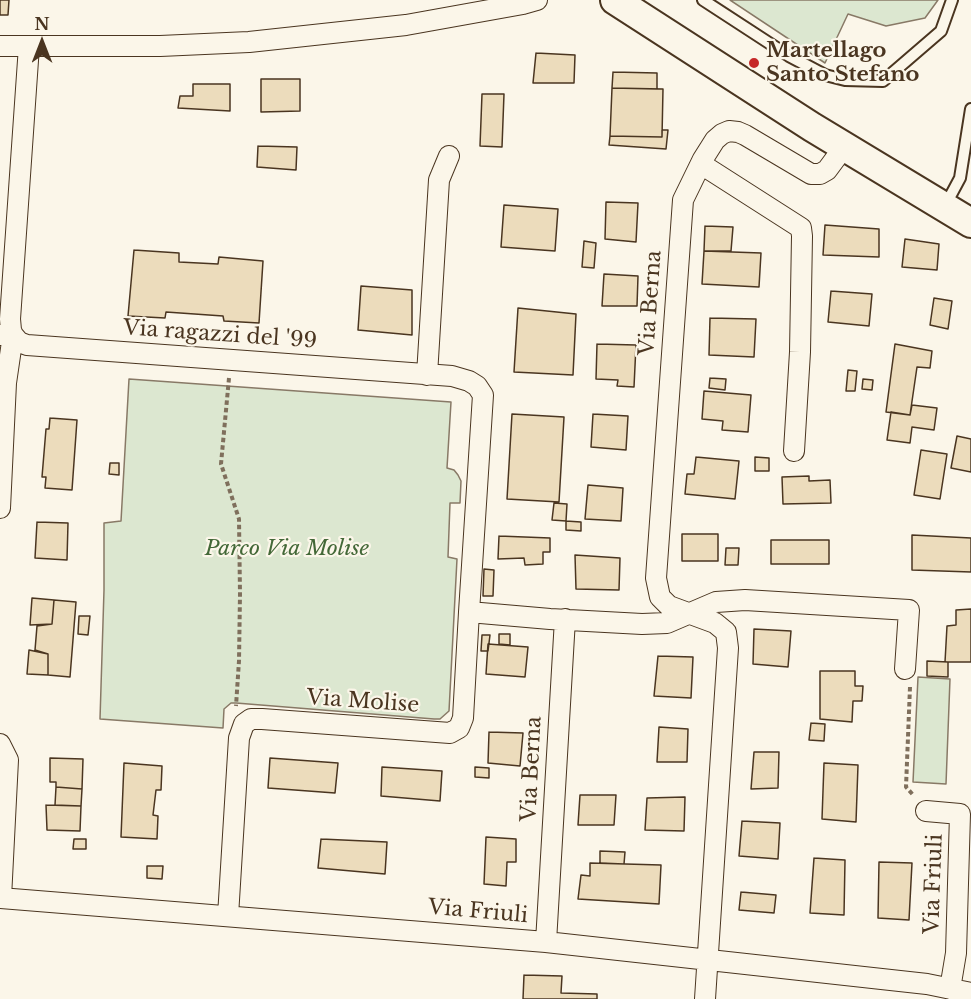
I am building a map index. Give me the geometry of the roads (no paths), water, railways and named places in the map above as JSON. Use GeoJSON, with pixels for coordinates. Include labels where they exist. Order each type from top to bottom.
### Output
{"type":"FeatureCollection","features":[{"type":"Feature","properties":{"kind":"main road"},"geometry":{"type":"LineString","coordinates":[[615,0],[844,147],[971,224]]}},
{"type":"Feature","properties":{"kind":"street"},"geometry":{"type":"LineString","coordinates":[[0,46],[160,46],[249,42],[406,25],[537,0]]}},
{"type":"Feature","properties":{"kind":"street"},"geometry":{"type":"LineString","coordinates":[[0,508],[7,335],[11,330],[29,46]]}},
{"type":"Feature","properties":{"kind":"street","name":"Via Berna"},"geometry":{"type":"LineString","coordinates":[[705,999],[728,648],[726,632],[715,623],[669,606],[660,597],[656,578],[683,200],[715,141],[729,131],[745,135],[811,174],[820,174],[827,170],[844,147]]}},
{"type":"Feature","properties":{"kind":"street"},"geometry":{"type":"LineString","coordinates":[[427,375],[439,180],[449,156]]}},
{"type":"Feature","properties":{"kind":"street"},"geometry":{"type":"LineString","coordinates":[[701,164],[801,228],[800,352],[794,451]]}},
{"type":"Feature","properties":{"kind":"street","name":"Via ragazzi del '99"},"geometry":{"type":"LineString","coordinates":[[7,335],[27,345],[452,376],[469,381],[477,386],[483,395],[469,612]]}},
{"type":"Feature","properties":{"kind":"street"},"geometry":{"type":"LineString","coordinates":[[469,612],[642,624],[668,623],[716,602],[745,600],[909,610],[905,669]]}},
{"type":"Feature","properties":{"kind":"street","name":"Via Molise"},"geometry":{"type":"LineString","coordinates":[[228,916],[239,738],[244,724],[251,720],[262,719],[450,733],[459,728],[463,718],[469,612]]}},
{"type":"Feature","properties":{"kind":"street","name":"Via Berna"},"geometry":{"type":"LineString","coordinates":[[546,942],[565,619]]}},
{"type":"Feature","properties":{"kind":"street"},"geometry":{"type":"LineString","coordinates":[[0,744],[8,760],[0,898]]}},
{"type":"Feature","properties":{"kind":"street","name":"Via Friuli"},"geometry":{"type":"LineString","coordinates":[[926,811],[960,814],[956,953],[950,988]]}},
{"type":"Feature","properties":{"kind":"street","name":"Via Friuli"},"geometry":{"type":"LineString","coordinates":[[0,898],[546,942],[927,984],[971,993]]}},
{"type":"Feature","properties":{"kind":"lane"},"geometry":{"type":"LineString","coordinates":[[703,0],[789,56],[825,75],[844,80],[884,81],[941,31],[952,0]]}},
{"type":"Feature","properties":{"kind":"lane"},"geometry":{"type":"LineString","coordinates":[[945,207],[960,178],[971,109]]}},
{"type":"Feature","properties":{"kind":"place","name":"Martellago Santo Stefano"},"geometry":{"type":"Point","coordinates":[754,63]}},
{"type":"Feature","properties":{"kind":"park label","name":"Parco Via Molise"},"geometry":{"type":"Point","coordinates":[287,549]}}]}
